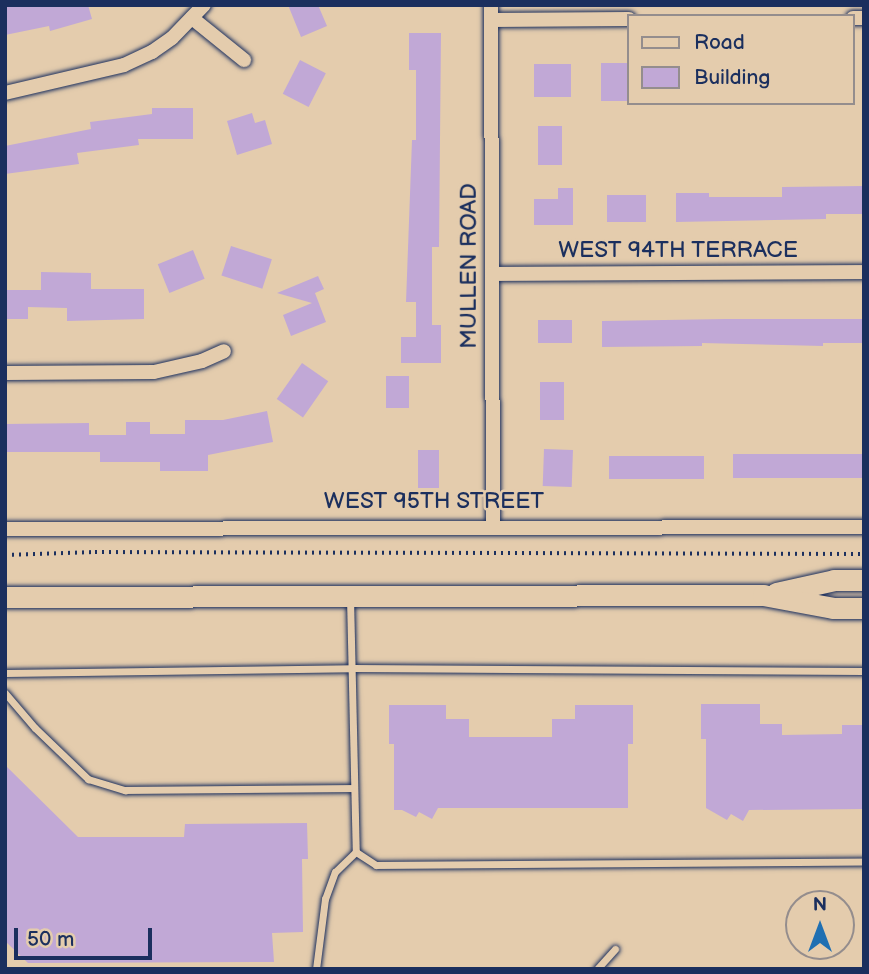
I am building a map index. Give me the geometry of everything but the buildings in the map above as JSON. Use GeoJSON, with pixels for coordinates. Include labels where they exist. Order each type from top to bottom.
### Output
{"type":"FeatureCollection","features":[{"type":"Feature","properties":{"kind":"main road"},"geometry":{"type":"LineString","coordinates":[[763,596],[834,580],[864,580]]}},
{"type":"Feature","properties":{"kind":"main road"},"geometry":{"type":"LineString","coordinates":[[5,597],[763,596],[833,607],[864,608]]}},
{"type":"Feature","properties":{"kind":"street"},"geometry":{"type":"LineString","coordinates":[[5,93],[124,65],[152,52],[204,5]]}},
{"type":"Feature","properties":{"kind":"street"},"geometry":{"type":"LineString","coordinates":[[491,13],[628,19]]}},
{"type":"Feature","properties":{"kind":"street","name":"MULLEN ROAD"},"geometry":{"type":"LineString","coordinates":[[491,13],[493,527]]}},
{"type":"Feature","properties":{"kind":"street"},"geometry":{"type":"LineString","coordinates":[[192,18],[244,60]]}},
{"type":"Feature","properties":{"kind":"street","name":"WEST 94TH TERRACE"},"geometry":{"type":"LineString","coordinates":[[492,274],[864,272]]}},
{"type":"Feature","properties":{"kind":"street"},"geometry":{"type":"LineString","coordinates":[[5,373],[154,372],[202,361],[223,351]]}},
{"type":"Feature","properties":{"kind":"street","name":"WEST 95TH STREET"},"geometry":{"type":"LineString","coordinates":[[5,528],[864,527]]}},
{"type":"Feature","properties":{"kind":"lane"},"geometry":{"type":"LineString","coordinates":[[316,969],[325,899],[335,872],[356,852],[349,596]]}},
{"type":"Feature","properties":{"kind":"lane"},"geometry":{"type":"LineString","coordinates":[[5,673],[352,668],[864,671]]}},
{"type":"Feature","properties":{"kind":"lane"},"geometry":{"type":"LineString","coordinates":[[5,693],[88,779],[125,790],[354,788]]}},
{"type":"Feature","properties":{"kind":"lane"},"geometry":{"type":"LineString","coordinates":[[356,852],[376,864],[864,862]]}},
{"type":"Feature","properties":{"kind":"lane"},"geometry":{"type":"LineString","coordinates":[[597,969],[615,949]]}},
{"type":"Feature","properties":{"kind":"path"},"geometry":{"type":"LineString","coordinates":[[5,555],[95,552],[864,554]]}}]}
